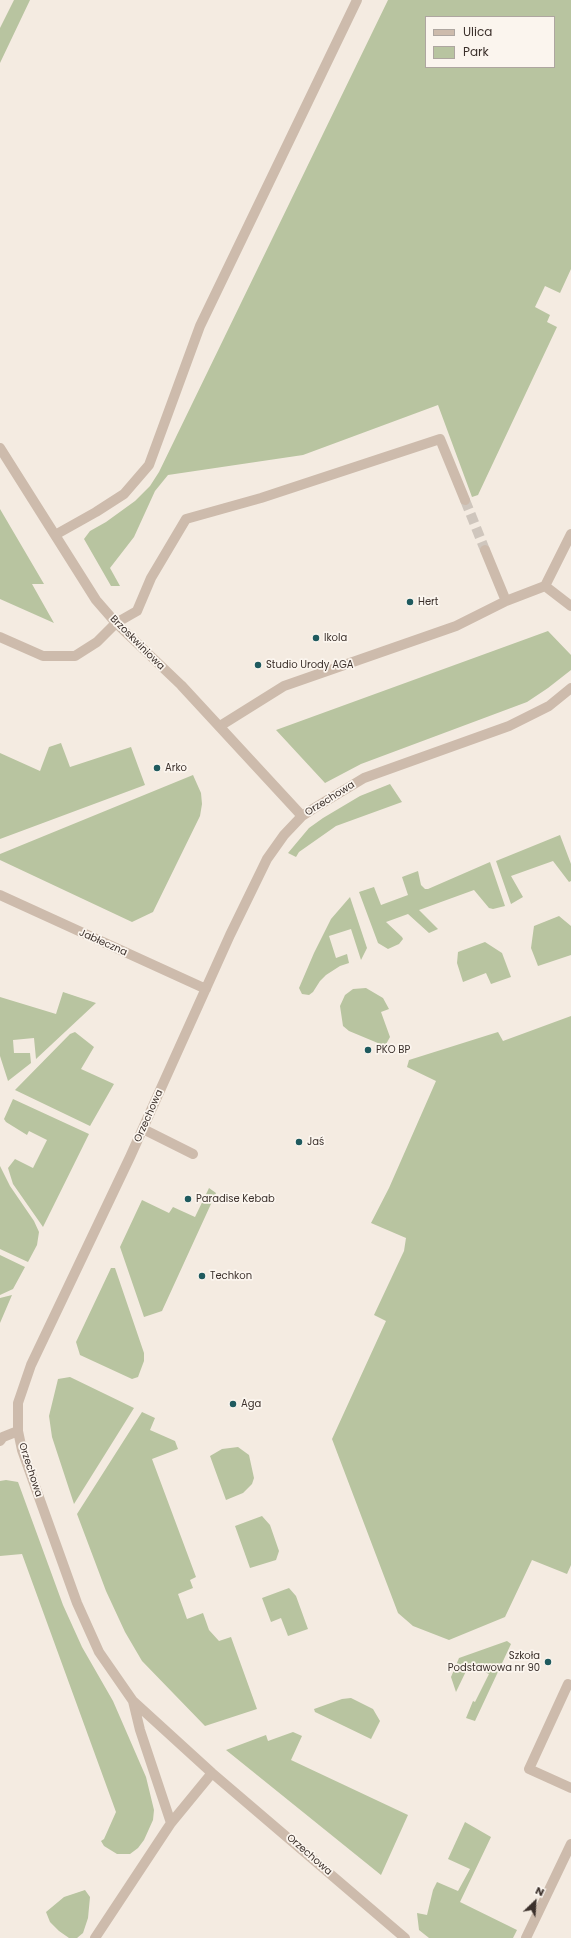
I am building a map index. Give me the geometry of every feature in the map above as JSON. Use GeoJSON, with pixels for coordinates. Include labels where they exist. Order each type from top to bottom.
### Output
{"type":"FeatureCollection","features":[{"type":"Feature","properties":{"kind":"street"},"geometry":{"type":"LineString","coordinates":[[55,535],[124,494],[149,465],[200,326],[357,0]]}},
{"type":"Feature","properties":{"kind":"street"},"geometry":{"type":"LineString","coordinates":[[0,636],[43,656],[75,656],[98,642],[116,623],[137,610],[150,578],[186,519],[261,498],[440,439],[465,500]]}},
{"type":"Feature","properties":{"kind":"street","name":"Brzoskwiniowa"},"geometry":{"type":"LineString","coordinates":[[0,448],[96,600],[116,623],[181,685],[302,816]]}},
{"type":"Feature","properties":{"kind":"street"},"geometry":{"type":"LineString","coordinates":[[220,726],[284,686],[456,626],[506,601],[546,586],[571,534]]}},
{"type":"Feature","properties":{"kind":"street"},"geometry":{"type":"LineString","coordinates":[[485,550],[506,601]]}},
{"type":"Feature","properties":{"kind":"street"},"geometry":{"type":"LineString","coordinates":[[546,586],[571,606]]}},
{"type":"Feature","properties":{"kind":"street","name":"Orzechowa"},"geometry":{"type":"LineString","coordinates":[[405,1938],[212,1773],[133,1701],[99,1652],[77,1603],[30,1477],[18,1431],[18,1403],[25,1379],[143,1129],[206,989],[267,859],[284,835],[302,816],[338,792],[364,778],[509,726],[549,706],[571,688]]}},
{"type":"Feature","properties":{"kind":"street","name":"Jabłeczna"},"geometry":{"type":"LineString","coordinates":[[0,895],[206,989]]}},
{"type":"Feature","properties":{"kind":"street"},"geometry":{"type":"LineString","coordinates":[[143,1129],[193,1154]]}},
{"type":"Feature","properties":{"kind":"street"},"geometry":{"type":"LineString","coordinates":[[0,1441],[3,1437],[18,1431]]}},
{"type":"Feature","properties":{"kind":"street"},"geometry":{"type":"LineString","coordinates":[[568,1684],[529,1769],[571,1788]]}},
{"type":"Feature","properties":{"kind":"street","name":"Orzechowa"},"geometry":{"type":"LineString","coordinates":[[133,1701],[140,1730],[170,1823]]}},
{"type":"Feature","properties":{"kind":"street"},"geometry":{"type":"LineString","coordinates":[[95,1938],[170,1823],[212,1773]]}},
{"type":"Feature","properties":{"kind":"street"},"geometry":{"type":"LineString","coordinates":[[526,1938],[571,1844]]}},
{"type":"Feature","properties":{"kind":"green space"},"geometry":{"type":"Polygon","coordinates":[[[14,0],[30,0],[0,63],[0,28],[14,0]]]}},
{"type":"Feature","properties":{"kind":"green space"},"geometry":{"type":"Polygon","coordinates":[[[388,0],[571,0],[571,269],[560,293],[545,286],[535,307],[550,315],[547,322],[557,327],[478,495],[472,497],[438,405],[303,455],[168,475],[155,491],[134,537],[110,568],[120,586],[111,586],[84,539],[90,531],[106,522],[135,501],[150,486],[159,472],[388,0]]]}},
{"type":"Feature","properties":{"kind":"green space"},"geometry":{"type":"Polygon","coordinates":[[[0,509],[44,584],[32,584],[54,623],[0,599],[0,509]]]}},
{"type":"Feature","properties":{"kind":"green space"},"geometry":{"type":"Polygon","coordinates":[[[548,631],[571,655],[571,670],[548,688],[527,702],[361,764],[325,783],[276,730],[548,631]]]}},
{"type":"Feature","properties":{"kind":"green space"},"geometry":{"type":"Polygon","coordinates":[[[61,743],[70,767],[131,747],[145,785],[0,839],[0,753],[40,771],[49,747],[61,743]]]}},
{"type":"Feature","properties":{"kind":"green space"},"geometry":{"type":"Polygon","coordinates":[[[193,775],[201,793],[202,804],[200,816],[153,912],[132,922],[0,860],[0,854],[193,775]]]}},
{"type":"Feature","properties":{"kind":"green space"},"geometry":{"type":"Polygon","coordinates":[[[390,784],[402,802],[336,826],[299,852],[296,857],[288,853],[309,828],[323,818],[360,796],[390,784]]]}},
{"type":"Feature","properties":{"kind":"green space"},"geometry":{"type":"Polygon","coordinates":[[[560,835],[571,864],[571,881],[569,882],[553,861],[511,876],[523,897],[511,904],[496,861],[560,835]]]}},
{"type":"Feature","properties":{"kind":"green space"},"geometry":{"type":"Polygon","coordinates":[[[490,862],[505,906],[493,909],[489,908],[474,890],[419,910],[438,929],[429,933],[408,914],[386,922],[402,937],[403,939],[399,944],[388,949],[378,943],[359,892],[374,887],[381,905],[408,895],[402,877],[418,871],[421,885],[425,889],[428,889],[490,862]]]}},
{"type":"Feature","properties":{"kind":"green space"},"geometry":{"type":"Polygon","coordinates":[[[350,897],[367,948],[361,960],[351,929],[329,936],[336,958],[347,954],[349,963],[340,966],[326,975],[309,995],[302,994],[299,988],[314,953],[331,919],[350,897]]]}},
{"type":"Feature","properties":{"kind":"green space"},"geometry":{"type":"Polygon","coordinates":[[[559,916],[571,926],[571,955],[538,966],[531,948],[534,926],[559,916]]]}},
{"type":"Feature","properties":{"kind":"green space"},"geometry":{"type":"Polygon","coordinates":[[[485,942],[502,953],[511,977],[491,984],[486,973],[463,982],[457,963],[458,952],[485,942]]]}},
{"type":"Feature","properties":{"kind":"green space"},"geometry":{"type":"Polygon","coordinates":[[[366,988],[383,998],[389,1009],[381,1012],[390,1037],[385,1046],[349,1031],[343,1026],[340,1006],[345,995],[353,989],[366,988]]]}},
{"type":"Feature","properties":{"kind":"green space"},"geometry":{"type":"Polygon","coordinates":[[[63,992],[96,1003],[36,1059],[34,1038],[13,1040],[14,1053],[30,1053],[31,1063],[8,1081],[0,1056],[0,997],[56,1014],[63,992]]]}},
{"type":"Feature","properties":{"kind":"green space"},"geometry":{"type":"Polygon","coordinates":[[[571,1016],[571,1565],[567,1574],[532,1560],[505,1617],[449,1640],[413,1626],[398,1613],[332,1439],[386,1321],[374,1315],[404,1251],[406,1238],[371,1223],[389,1188],[436,1081],[407,1067],[409,1060],[498,1032],[503,1041],[571,1016]]]}},
{"type":"Feature","properties":{"kind":"green space"},"geometry":{"type":"Polygon","coordinates":[[[75,1032],[94,1047],[81,1069],[114,1084],[90,1126],[15,1090],[70,1034],[75,1032]]]}},
{"type":"Feature","properties":{"kind":"green space"},"geometry":{"type":"Polygon","coordinates":[[[13,1099],[89,1134],[43,1227],[13,1184],[8,1168],[15,1159],[33,1168],[47,1140],[29,1131],[27,1135],[6,1122],[4,1119],[13,1099]]]}},
{"type":"Feature","properties":{"kind":"green space"},"geometry":{"type":"Polygon","coordinates":[[[0,1166],[10,1186],[34,1221],[39,1232],[37,1245],[28,1262],[0,1249],[0,1166]]]}},
{"type":"Feature","properties":{"kind":"green space"},"geometry":{"type":"Polygon","coordinates":[[[209,1188],[216,1193],[162,1311],[144,1317],[120,1247],[142,1200],[169,1213],[173,1207],[195,1217],[209,1188]]]}},
{"type":"Feature","properties":{"kind":"green space"},"geometry":{"type":"Polygon","coordinates":[[[0,1255],[25,1267],[13,1289],[0,1295],[0,1255]]]}},
{"type":"Feature","properties":{"kind":"green space"},"geometry":{"type":"Polygon","coordinates":[[[111,1268],[115,1268],[144,1353],[144,1361],[138,1377],[132,1379],[80,1355],[76,1342],[111,1268]]]}},
{"type":"Feature","properties":{"kind":"green space"},"geometry":{"type":"Polygon","coordinates":[[[12,1295],[0,1323],[0,1298],[12,1295]]]}},
{"type":"Feature","properties":{"kind":"green space"},"geometry":{"type":"Polygon","coordinates":[[[70,1377],[134,1408],[74,1504],[52,1437],[49,1416],[58,1379],[70,1377]]]}},
{"type":"Feature","properties":{"kind":"green space"},"geometry":{"type":"Polygon","coordinates":[[[142,1412],[155,1418],[150,1430],[175,1441],[178,1449],[152,1459],[196,1577],[190,1580],[193,1588],[178,1594],[187,1619],[203,1613],[209,1630],[219,1641],[231,1637],[257,1709],[205,1726],[142,1661],[125,1632],[106,1591],[77,1514],[142,1412]]]}},
{"type":"Feature","properties":{"kind":"green space"},"geometry":{"type":"Polygon","coordinates":[[[238,1447],[249,1455],[254,1478],[252,1484],[243,1493],[226,1500],[210,1456],[222,1449],[238,1447]]]}},
{"type":"Feature","properties":{"kind":"green space"},"geometry":{"type":"Polygon","coordinates":[[[6,1480],[18,1482],[63,1605],[82,1647],[113,1701],[146,1777],[154,1810],[153,1820],[144,1840],[138,1848],[130,1854],[117,1854],[104,1846],[101,1841],[104,1839],[116,1812],[22,1554],[0,1556],[0,1481],[6,1480]]]}},
{"type":"Feature","properties":{"kind":"green space"},"geometry":{"type":"Polygon","coordinates":[[[262,1516],[270,1525],[279,1551],[276,1560],[250,1568],[235,1526],[262,1516]]]}},
{"type":"Feature","properties":{"kind":"green space"},"geometry":{"type":"Polygon","coordinates":[[[289,1588],[296,1596],[308,1629],[288,1636],[281,1618],[271,1622],[262,1598],[289,1588]]]}},
{"type":"Feature","properties":{"kind":"green space"},"geometry":{"type":"Polygon","coordinates":[[[507,1641],[511,1644],[475,1721],[466,1718],[473,1701],[475,1702],[489,1674],[469,1665],[456,1692],[451,1677],[459,1658],[507,1641]]]}},
{"type":"Feature","properties":{"kind":"green space"},"geometry":{"type":"Polygon","coordinates":[[[351,1698],[373,1709],[380,1721],[371,1739],[315,1712],[314,1709],[342,1699],[351,1698]]]}},
{"type":"Feature","properties":{"kind":"green space"},"geometry":{"type":"Polygon","coordinates":[[[293,1732],[302,1736],[291,1760],[408,1815],[381,1875],[226,1750],[266,1735],[268,1741],[293,1732]]]}},
{"type":"Feature","properties":{"kind":"green space"},"geometry":{"type":"Polygon","coordinates":[[[465,1822],[491,1837],[460,1902],[517,1930],[513,1938],[429,1938],[419,1930],[417,1913],[427,1915],[433,1890],[437,1882],[458,1891],[470,1869],[448,1859],[465,1822]]]}},
{"type":"Feature","properties":{"kind":"green space"},"geometry":{"type":"Polygon","coordinates":[[[85,1890],[90,1897],[88,1918],[83,1933],[77,1938],[69,1938],[50,1922],[46,1912],[64,1897],[85,1890]]]}},
{"type":"Feature","properties":{"kind":"tunnel"},"geometry":{"type":"LineString","coordinates":[[465,500],[485,550]]}},
{"type":"Feature","properties":{"kind":"place","name":"Hert"},"geometry":{"type":"Point","coordinates":[410,602]}},
{"type":"Feature","properties":{"kind":"place","name":"Ikola"},"geometry":{"type":"Point","coordinates":[316,638]}},
{"type":"Feature","properties":{"kind":"place","name":"Studio Urody AGA"},"geometry":{"type":"Point","coordinates":[258,665]}},
{"type":"Feature","properties":{"kind":"place","name":"Arko"},"geometry":{"type":"Point","coordinates":[157,768]}},
{"type":"Feature","properties":{"kind":"place","name":"PKO BP"},"geometry":{"type":"Point","coordinates":[368,1050]}},
{"type":"Feature","properties":{"kind":"place","name":"Jaś"},"geometry":{"type":"Point","coordinates":[299,1142]}},
{"type":"Feature","properties":{"kind":"place","name":"Paradise Kebab"},"geometry":{"type":"Point","coordinates":[188,1199]}},
{"type":"Feature","properties":{"kind":"place","name":"Techkon"},"geometry":{"type":"Point","coordinates":[202,1276]}},
{"type":"Feature","properties":{"kind":"place","name":"Aga"},"geometry":{"type":"Point","coordinates":[233,1404]}},
{"type":"Feature","properties":{"kind":"place","name":"Szkoła Podstawowa nr 90"},"geometry":{"type":"Point","coordinates":[548,1662]}}]}
